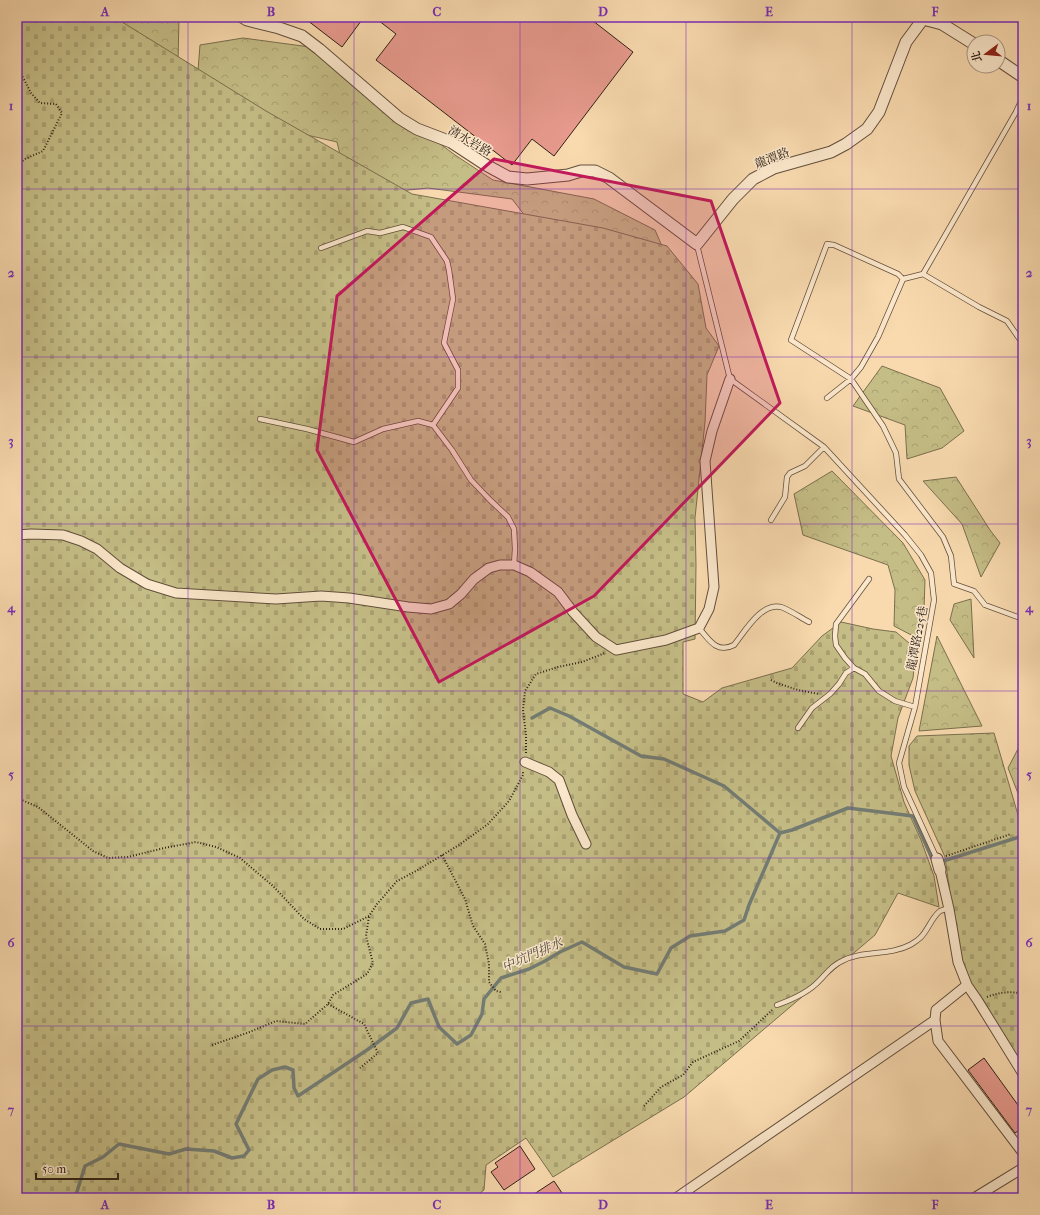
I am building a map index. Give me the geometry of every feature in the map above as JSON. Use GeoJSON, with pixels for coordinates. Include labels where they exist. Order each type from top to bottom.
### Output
{"type":"FeatureCollection","features":[{"type":"Feature","properties":{"kind":"street","name":"清水岩路"},"geometry":{"type":"LineString","coordinates":[[242,17],[247,20],[280,28],[302,36],[399,118],[417,129],[451,142],[486,165],[508,177],[527,179],[568,175],[582,171],[595,171],[609,178],[697,244]]}},
{"type":"Feature","properties":{"kind":"street","name":"龍潭路"},"geometry":{"type":"LineString","coordinates":[[697,244],[733,199],[753,179],[774,168],[831,152],[846,144],[867,129],[879,112],[906,42],[923,18]]}},
{"type":"Feature","properties":{"kind":"street"},"geometry":{"type":"LineString","coordinates":[[923,18],[942,24],[966,39]]}},
{"type":"Feature","properties":{"kind":"street"},"geometry":{"type":"LineString","coordinates":[[1006,65],[1023,77]]}},
{"type":"Feature","properties":{"kind":"street"},"geometry":{"type":"LineString","coordinates":[[17,535],[63,535],[81,541],[97,549],[120,568],[146,584],[176,593],[276,599],[321,596],[349,598],[432,609],[449,604],[461,594],[474,579],[489,568],[500,565],[514,565],[530,572],[558,592],[573,612],[596,637],[616,650],[666,640],[699,628],[709,609],[714,588],[705,461],[712,431],[730,379]]}},
{"type":"Feature","properties":{"kind":"street"},"geometry":{"type":"LineString","coordinates":[[525,762],[549,772],[559,780],[572,815],[586,844]]}},
{"type":"Feature","properties":{"kind":"street"},"geometry":{"type":"LineString","coordinates":[[937,859],[949,909],[958,962],[967,985],[1023,1074]]}},
{"type":"Feature","properties":{"kind":"street"},"geometry":{"type":"LineString","coordinates":[[967,985],[936,1010],[935,1020],[938,1041],[1023,1153]]}},
{"type":"Feature","properties":{"kind":"street"},"geometry":{"type":"LineString","coordinates":[[676,1198],[824,1098],[935,1020]]}},
{"type":"Feature","properties":{"kind":"street"},"geometry":{"type":"LineString","coordinates":[[974,1198],[1023,1168]]}},
{"type":"Feature","properties":{"kind":"lane"},"geometry":{"type":"LineString","coordinates":[[923,274],[1012,119],[1023,97]]}},
{"type":"Feature","properties":{"kind":"lane"},"geometry":{"type":"LineString","coordinates":[[321,248],[367,231],[380,233],[403,227],[431,237],[447,261],[454,299],[444,343],[458,370],[458,388],[433,425]]}},
{"type":"Feature","properties":{"kind":"lane"},"geometry":{"type":"LineString","coordinates":[[697,244],[730,379]]}},
{"type":"Feature","properties":{"kind":"lane"},"geometry":{"type":"LineString","coordinates":[[903,279],[898,274],[834,245],[827,244],[791,340],[851,378],[883,426],[896,453],[899,479],[943,537],[951,556],[954,584],[974,591],[985,605],[1023,619]]}},
{"type":"Feature","properties":{"kind":"lane"},"geometry":{"type":"LineString","coordinates":[[903,279],[923,274],[979,307],[1007,321],[1023,344]]}},
{"type":"Feature","properties":{"kind":"lane"},"geometry":{"type":"LineString","coordinates":[[827,398],[861,368],[878,337],[903,279]]}},
{"type":"Feature","properties":{"kind":"lane","name":"龍潭路225巷"},"geometry":{"type":"LineString","coordinates":[[730,379],[824,447],[906,535],[921,555],[931,573],[934,600],[915,707],[899,762],[904,787],[937,859]]}},
{"type":"Feature","properties":{"kind":"lane"},"geometry":{"type":"LineString","coordinates":[[260,419],[307,429],[354,442],[383,430],[418,421],[433,425],[452,450],[471,480],[508,517],[514,529],[514,565]]}},
{"type":"Feature","properties":{"kind":"lane"},"geometry":{"type":"LineString","coordinates":[[771,520],[784,497],[787,477],[805,466],[824,447]]}},
{"type":"Feature","properties":{"kind":"lane"},"geometry":{"type":"LineString","coordinates":[[870,579],[836,624],[834,636],[836,645],[854,668],[865,674],[879,692],[895,701],[915,707]]}},
{"type":"Feature","properties":{"kind":"lane"},"geometry":{"type":"LineString","coordinates":[[699,628],[714,645],[728,648],[734,645],[757,615],[767,609],[781,607],[809,622]]}},
{"type":"Feature","properties":{"kind":"lane"},"geometry":{"type":"LineString","coordinates":[[798,728],[812,708],[839,684],[846,672],[854,668]]}},
{"type":"Feature","properties":{"kind":"lane"},"geometry":{"type":"LineString","coordinates":[[777,1005],[790,1001],[819,982],[828,970],[841,961],[856,955],[895,951],[908,946],[920,938],[940,910],[949,909]]}},
{"type":"Feature","properties":{"kind":"path"},"geometry":{"type":"LineString","coordinates":[[17,66],[31,93],[40,103],[56,104],[62,113],[43,151],[17,165]]}},
{"type":"Feature","properties":{"kind":"path"},"geometry":{"type":"LineString","coordinates":[[212,1045],[246,1034],[276,1021],[305,1024],[328,1004],[333,995],[368,974],[373,963],[366,936],[369,916],[377,904],[397,882],[459,845],[488,824],[509,801],[523,775],[526,735],[523,710],[524,691],[536,674],[558,667],[582,662],[616,650]]}},
{"type":"Feature","properties":{"kind":"path"},"geometry":{"type":"LineString","coordinates":[[772,680],[777,683],[816,693],[825,698]]}},
{"type":"Feature","properties":{"kind":"path"},"geometry":{"type":"LineString","coordinates":[[17,798],[38,806],[83,844],[93,851],[108,858],[128,857],[196,842],[216,847],[240,858],[273,886],[304,919],[320,929],[343,929],[369,916]]}},
{"type":"Feature","properties":{"kind":"path"},"geometry":{"type":"LineString","coordinates":[[937,859],[1011,834]]}},
{"type":"Feature","properties":{"kind":"path"},"geometry":{"type":"LineString","coordinates":[[442,855],[465,899],[473,926],[485,944],[489,964],[489,982],[496,991],[501,992]]}},
{"type":"Feature","properties":{"kind":"path"},"geometry":{"type":"LineString","coordinates":[[978,1001],[993,995],[1013,992],[1023,994]]}},
{"type":"Feature","properties":{"kind":"path"},"geometry":{"type":"LineString","coordinates":[[328,1004],[364,1024],[378,1053],[360,1068]]}},
{"type":"Feature","properties":{"kind":"path"},"geometry":{"type":"LineString","coordinates":[[644,1106],[661,1087],[683,1075],[693,1062],[739,1041],[777,1005]]}},
{"type":"Feature","properties":{"kind":"highlighted area"},"geometry":{"type":"Polygon","coordinates":[[[494,159],[711,201],[780,403],[594,596],[439,682],[317,450],[337,296],[494,159]]]}},
{"type":"Feature","properties":{"kind":"green space"},"geometry":{"type":"Polygon","coordinates":[[[17,17],[114,17],[266,111],[412,194],[603,228],[667,246],[698,284],[706,328],[719,346],[707,375],[705,422],[695,518],[695,639],[683,642],[683,694],[703,702],[722,688],[792,668],[822,636],[841,622],[896,632],[916,649],[913,678],[898,718],[891,756],[904,802],[921,840],[934,876],[939,907],[898,893],[875,935],[684,1097],[553,1177],[526,1138],[486,1165],[484,1190],[473,1198],[17,1198],[17,17]]]}},
{"type":"Feature","properties":{"kind":"green space"},"geometry":{"type":"Polygon","coordinates":[[[80,17],[179,17],[177,107],[80,17]]]}},
{"type":"Feature","properties":{"kind":"green space"},"geometry":{"type":"Polygon","coordinates":[[[243,38],[310,47],[455,155],[493,180],[594,199],[655,230],[688,306],[546,243],[512,199],[428,188],[350,196],[337,142],[195,109],[200,45],[243,38]]]}},
{"type":"Feature","properties":{"kind":"green space"},"geometry":{"type":"Polygon","coordinates":[[[882,366],[940,388],[964,431],[942,448],[907,459],[905,425],[853,406],[882,366]]]}},
{"type":"Feature","properties":{"kind":"green space"},"geometry":{"type":"Polygon","coordinates":[[[832,471],[903,543],[925,580],[924,610],[919,639],[894,626],[895,590],[888,565],[803,535],[794,494],[832,471]]]}},
{"type":"Feature","properties":{"kind":"green space"},"geometry":{"type":"Polygon","coordinates":[[[956,477],[1000,543],[981,577],[962,524],[923,481],[956,477]]]}},
{"type":"Feature","properties":{"kind":"green space"},"geometry":{"type":"Polygon","coordinates":[[[971,599],[974,658],[950,620],[954,604],[971,599]]]}},
{"type":"Feature","properties":{"kind":"green space"},"geometry":{"type":"Polygon","coordinates":[[[937,636],[982,726],[919,731],[937,636]]]}},
{"type":"Feature","properties":{"kind":"green space"},"geometry":{"type":"Polygon","coordinates":[[[994,733],[1023,832],[1023,1073],[960,969],[945,857],[915,791],[909,765],[909,746],[917,736],[994,733]]]}},
{"type":"Feature","properties":{"kind":"green space"},"geometry":{"type":"Polygon","coordinates":[[[1019,747],[1023,756],[1023,806],[1008,768],[1019,747]]]}},
{"type":"Feature","properties":{"kind":"building"},"geometry":{"type":"Polygon","coordinates":[[[303,17],[364,17],[342,47],[303,17]]]}},
{"type":"Feature","properties":{"kind":"building"},"geometry":{"type":"Polygon","coordinates":[[[374,17],[588,17],[633,52],[554,156],[532,139],[512,165],[376,60],[396,34],[374,17]]]}},
{"type":"Feature","properties":{"kind":"building"},"geometry":{"type":"Polygon","coordinates":[[[984,1058],[1023,1112],[1023,1128],[1015,1133],[968,1070],[984,1058]]]}},
{"type":"Feature","properties":{"kind":"building"},"geometry":{"type":"Polygon","coordinates":[[[520,1146],[535,1169],[504,1190],[491,1172],[498,1167],[495,1163],[520,1146]]]}},
{"type":"Feature","properties":{"kind":"building"},"geometry":{"type":"Polygon","coordinates":[[[554,1181],[562,1193],[555,1198],[528,1198],[554,1181]]]}},
{"type":"Feature","properties":{"kind":"waterway"},"geometry":{"type":"LineString","coordinates":[[532,718],[550,708],[569,716],[641,756],[664,759],[724,786],[780,833]]}},
{"type":"Feature","properties":{"kind":"waterway","name":"中坑門排水"},"geometry":{"type":"LineString","coordinates":[[75,1198],[85,1166],[103,1157],[119,1144],[169,1154],[186,1149],[214,1151],[232,1158],[244,1156],[249,1150],[236,1124],[258,1079],[272,1070],[285,1067],[293,1070],[294,1088],[298,1096],[397,1028],[411,1003],[428,999],[439,1027],[457,1044],[471,1035],[482,1014],[484,999],[501,978],[529,969],[582,942],[624,967],[657,974],[671,948],[690,936],[725,931],[744,920],[780,833],[792,830],[848,808],[913,816],[934,863]]}},
{"type":"Feature","properties":{"kind":"waterway","name":"中坑門排水"},"geometry":{"type":"LineString","coordinates":[[940,862],[1019,837],[1023,841]]}}]}
